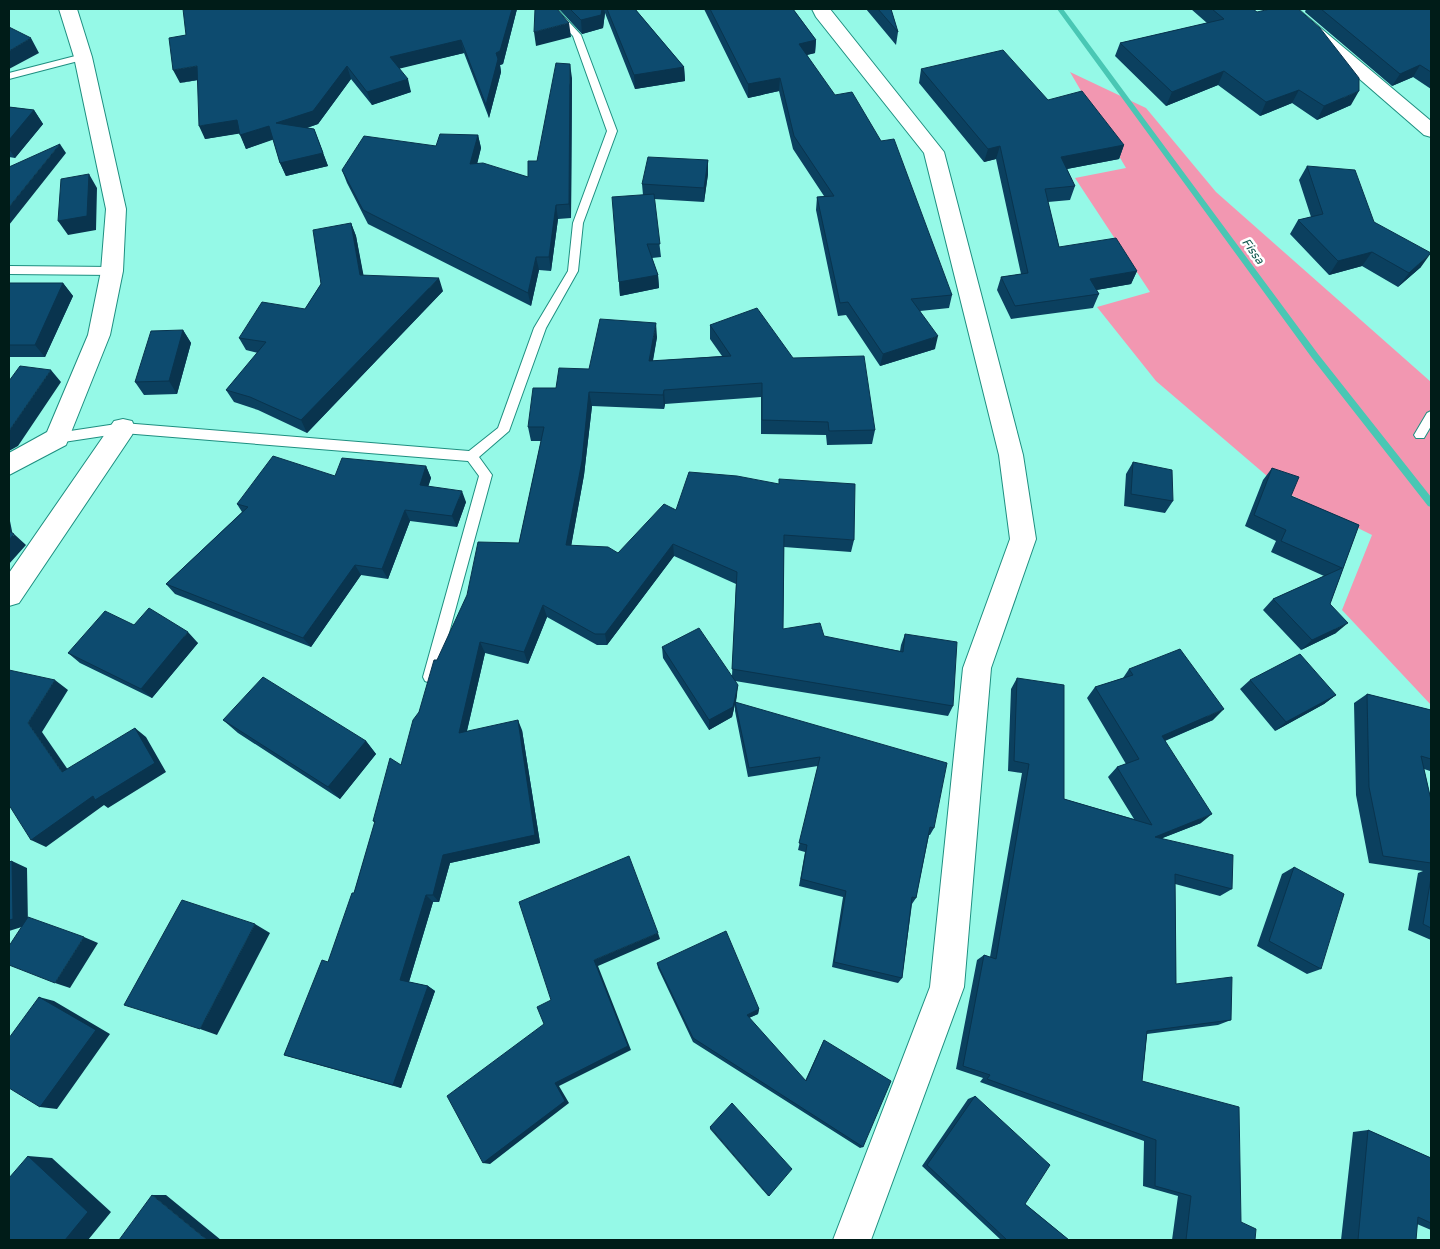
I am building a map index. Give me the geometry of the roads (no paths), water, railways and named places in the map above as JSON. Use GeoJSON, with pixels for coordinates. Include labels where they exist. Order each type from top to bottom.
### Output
{"type":"FeatureCollection","features":[{"type":"Feature","properties":{"kind":"street"},"geometry":{"type":"LineString","coordinates":[[9,465],[57,438],[99,335],[112,271],[116,209],[82,57],[68,9]]}},
{"type":"Feature","properties":{"kind":"street"},"geometry":{"type":"LineString","coordinates":[[821,9],[822,13],[934,152],[1011,455],[1023,539],[977,668],[947,987],[852,1240]]}},
{"type":"Feature","properties":{"kind":"street"},"geometry":{"type":"LineString","coordinates":[[1288,9],[1431,131]]}},
{"type":"Feature","properties":{"kind":"street"},"geometry":{"type":"LineString","coordinates":[[9,595],[123,428]]}},
{"type":"Feature","properties":{"kind":"lane"},"geometry":{"type":"LineString","coordinates":[[57,438],[123,428],[471,456],[502,431],[540,328],[573,271],[578,222],[612,131],[577,35],[552,9]]}},
{"type":"Feature","properties":{"kind":"lane"},"geometry":{"type":"LineString","coordinates":[[9,76],[82,57]]}},
{"type":"Feature","properties":{"kind":"lane"},"geometry":{"type":"LineString","coordinates":[[9,270],[112,271]]}},
{"type":"Feature","properties":{"kind":"lane"},"geometry":{"type":"LineString","coordinates":[[1420,435],[1431,416]]}},
{"type":"Feature","properties":{"kind":"lane"},"geometry":{"type":"LineString","coordinates":[[425,694],[486,475],[471,456]]}},
{"type":"Feature","properties":{"kind":"waterway","name":"Fissa"},"geometry":{"type":"LineString","coordinates":[[1060,9],[1315,356],[1431,503]]}}]}
